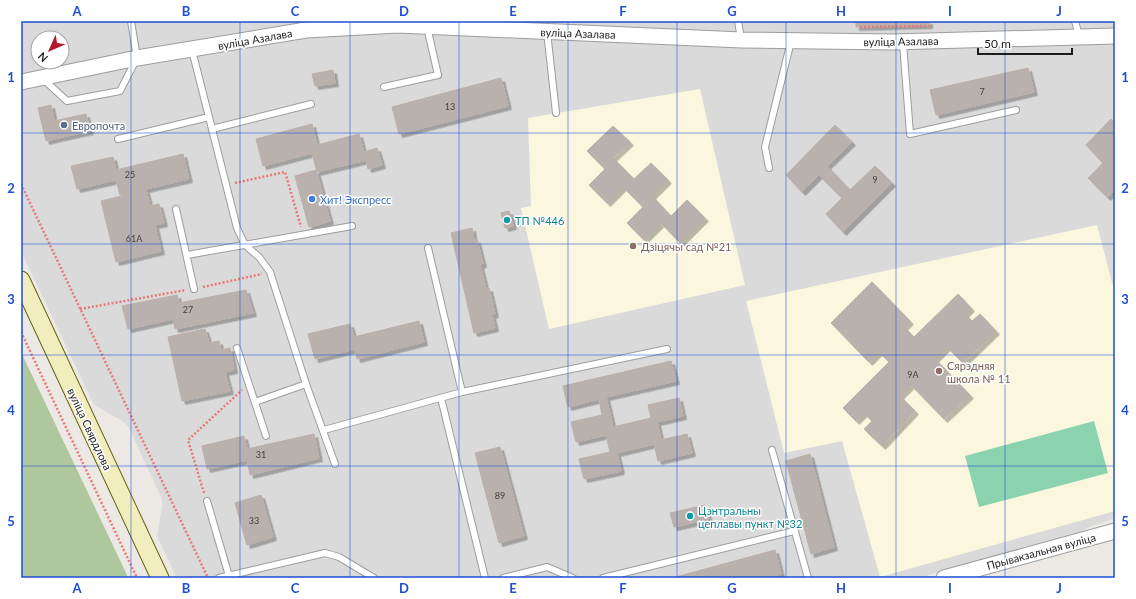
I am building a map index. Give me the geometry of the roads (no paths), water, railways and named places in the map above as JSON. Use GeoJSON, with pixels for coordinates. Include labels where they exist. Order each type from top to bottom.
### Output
{"type":"FeatureCollection","features":[{"type":"Feature","properties":{"kind":"main road","name":"вуліца Свярдлова"},"geometry":{"type":"LineString","coordinates":[[21,280],[160,578]]}},
{"type":"Feature","properties":{"kind":"street","name":"вуліца Азалава"},"geometry":{"type":"LineString","coordinates":[[21,82],[137,58],[192,50],[305,26],[398,23],[426,26],[546,32],[791,41],[903,41],[1077,28],[1115,36]]}},
{"type":"Feature","properties":{"kind":"street","name":"Прывакзальная вуліца"},"geometry":{"type":"LineString","coordinates":[[944,578],[1115,531]]}},
{"type":"Feature","properties":{"kind":"lane"},"geometry":{"type":"LineString","coordinates":[[42,77],[67,101],[120,91],[137,58],[131,21]]}},
{"type":"Feature","properties":{"kind":"lane"},"geometry":{"type":"LineString","coordinates":[[738,21],[742,40]]}},
{"type":"Feature","properties":{"kind":"lane"},"geometry":{"type":"LineString","coordinates":[[384,87],[438,75],[426,26]]}},
{"type":"Feature","properties":{"kind":"lane"},"geometry":{"type":"LineString","coordinates":[[546,32],[556,113]]}},
{"type":"Feature","properties":{"kind":"lane"},"geometry":{"type":"LineString","coordinates":[[769,168],[765,147],[791,41]]}},
{"type":"Feature","properties":{"kind":"lane"},"geometry":{"type":"LineString","coordinates":[[903,41],[910,134],[1016,110]]}},
{"type":"Feature","properties":{"kind":"lane"},"geometry":{"type":"LineString","coordinates":[[192,50],[237,228],[245,245],[259,257],[270,272],[306,384],[324,430],[335,464]]}},
{"type":"Feature","properties":{"kind":"lane"},"geometry":{"type":"LineString","coordinates":[[212,129],[311,104]]}},
{"type":"Feature","properties":{"kind":"lane"},"geometry":{"type":"LineString","coordinates":[[118,139],[209,117]]}},
{"type":"Feature","properties":{"kind":"lane"},"geometry":{"type":"LineString","coordinates":[[176,209],[194,289]]}},
{"type":"Feature","properties":{"kind":"lane"},"geometry":{"type":"LineString","coordinates":[[186,255],[352,226]]}},
{"type":"Feature","properties":{"kind":"lane"},"geometry":{"type":"LineString","coordinates":[[428,248],[462,392]]}},
{"type":"Feature","properties":{"kind":"lane"},"geometry":{"type":"LineString","coordinates":[[237,348],[266,436]]}},
{"type":"Feature","properties":{"kind":"lane"},"geometry":{"type":"LineString","coordinates":[[324,430],[462,392],[667,349]]}},
{"type":"Feature","properties":{"kind":"lane"},"geometry":{"type":"LineString","coordinates":[[255,402],[306,384]]}},
{"type":"Feature","properties":{"kind":"lane"},"geometry":{"type":"LineString","coordinates":[[441,398],[485,578]]}},
{"type":"Feature","properties":{"kind":"lane"},"geometry":{"type":"LineString","coordinates":[[772,450],[808,578]]}},
{"type":"Feature","properties":{"kind":"lane"},"geometry":{"type":"LineString","coordinates":[[206,501],[229,576]]}},
{"type":"Feature","properties":{"kind":"lane"},"geometry":{"type":"LineString","coordinates":[[603,578],[794,531]]}},
{"type":"Feature","properties":{"kind":"lane"},"geometry":{"type":"LineString","coordinates":[[219,578],[239,576],[325,553],[339,557],[374,578]]}},
{"type":"Feature","properties":{"kind":"lane"},"geometry":{"type":"LineString","coordinates":[[503,578],[547,567],[573,578]]}},
{"type":"Feature","properties":{"kind":"place","name":"Европочта"},"geometry":{"type":"Point","coordinates":[64,125]}},
{"type":"Feature","properties":{"kind":"place","name":"Хит! Экспресс"},"geometry":{"type":"Point","coordinates":[312,199]}},
{"type":"Feature","properties":{"kind":"place","name":"ТП №446"},"geometry":{"type":"Point","coordinates":[507,220]}},
{"type":"Feature","properties":{"kind":"place","name":"Дзіцячы сад №21"},"geometry":{"type":"Point","coordinates":[633,246]}},
{"type":"Feature","properties":{"kind":"place","name":"Сярэдняя школа № 11"},"geometry":{"type":"Point","coordinates":[939,371]}},
{"type":"Feature","properties":{"kind":"place","name":"Цэнтральны цеплавы пункт №32"},"geometry":{"type":"Point","coordinates":[690,516]}}]}
